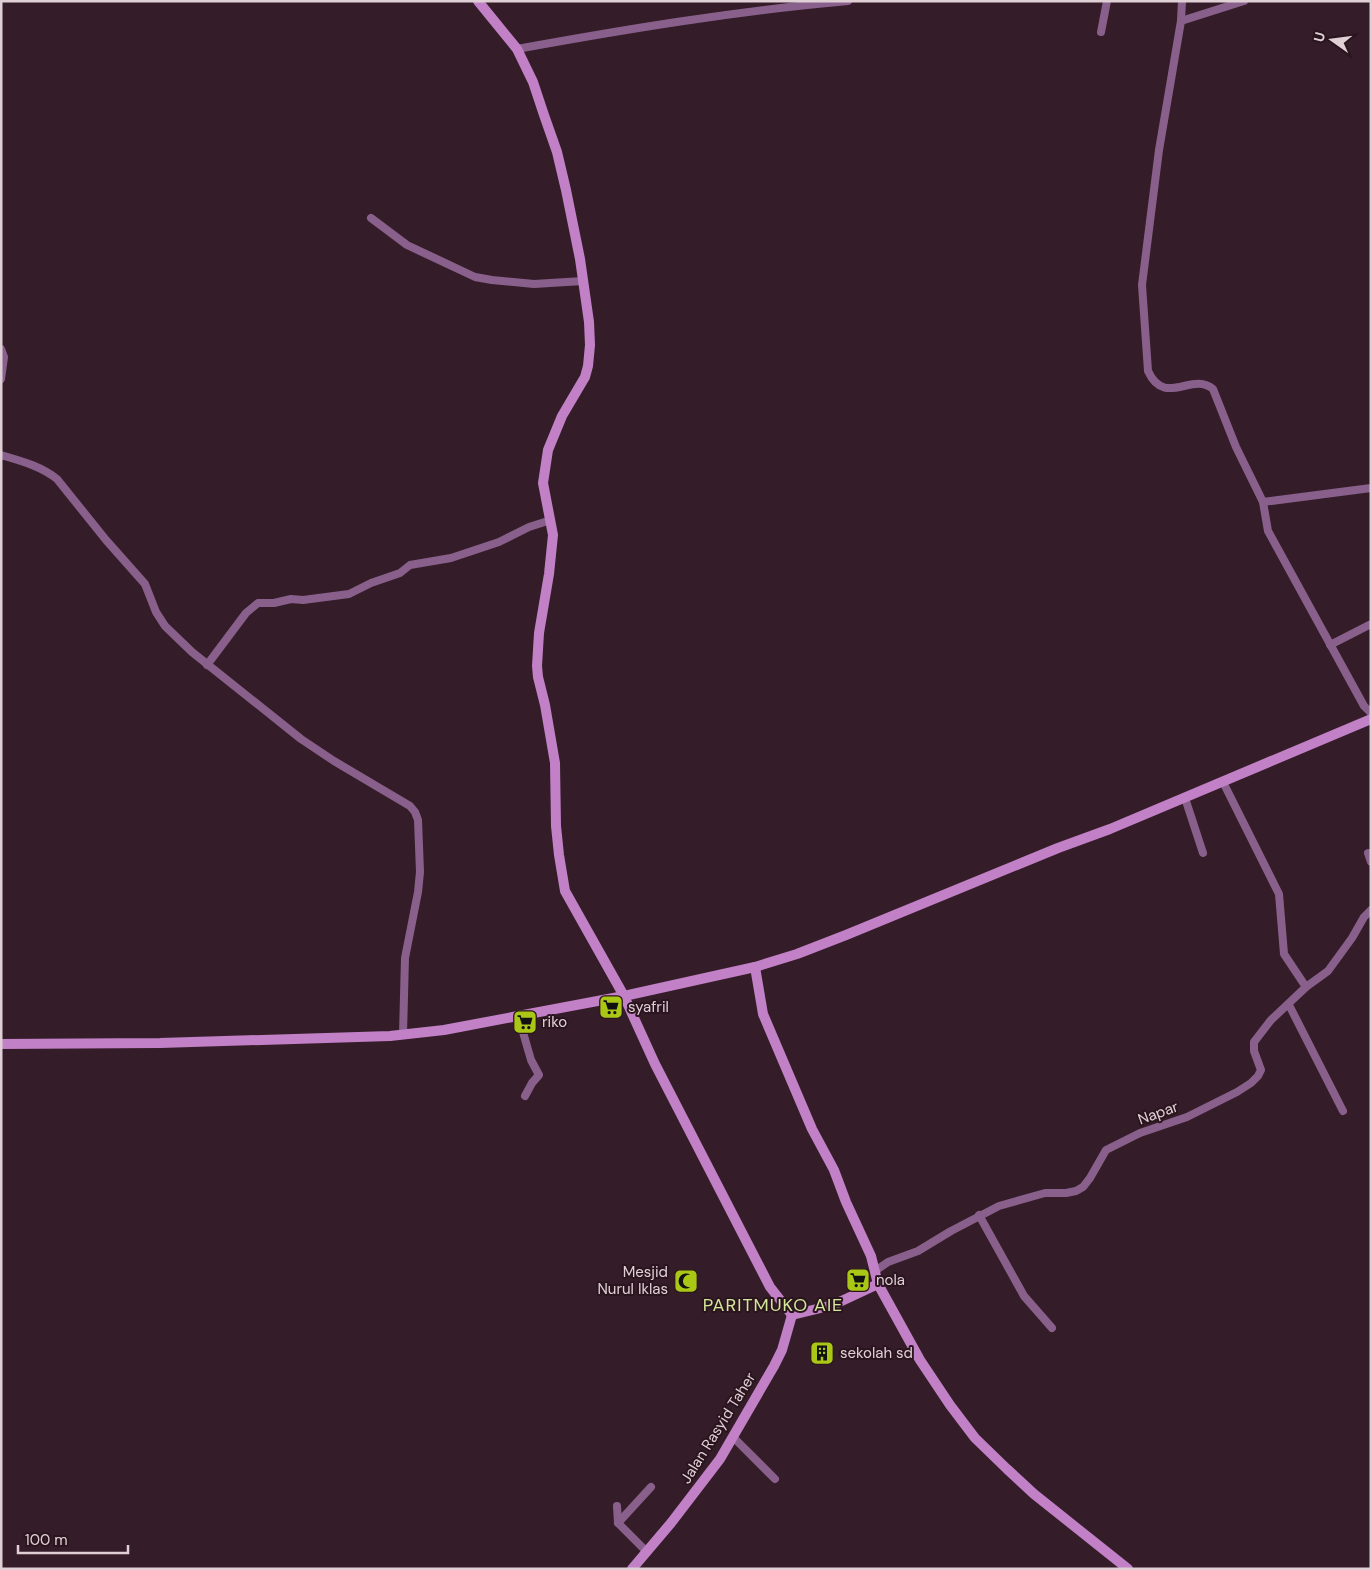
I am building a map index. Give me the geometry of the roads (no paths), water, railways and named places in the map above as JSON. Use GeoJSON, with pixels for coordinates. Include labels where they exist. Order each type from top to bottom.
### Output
{"type":"FeatureCollection","features":[{"type":"Feature","properties":{"kind":"street"},"geometry":{"type":"LineString","coordinates":[[478,1],[517,49],[532,82],[557,152],[566,190],[589,322],[590,354],[585,377],[562,416],[548,450],[542,483],[553,535],[539,633],[537,666],[538,678],[546,705],[555,763],[556,826],[565,891],[624,996],[652,1056],[770,1287],[792,1315],[834,1305],[878,1284]]}},
{"type":"Feature","properties":{"kind":"street"},"geometry":{"type":"LineString","coordinates":[[517,49],[648,25],[790,6],[848,1]]}},
{"type":"Feature","properties":{"kind":"street"},"geometry":{"type":"LineString","coordinates":[[1101,32],[1106,1]]}},
{"type":"Feature","properties":{"kind":"street"},"geometry":{"type":"LineString","coordinates":[[1182,1],[1181,21],[1159,150],[1142,285],[1148,370],[1154,382],[1162,387],[1203,384],[1212,389],[1236,447],[1263,502],[1268,531],[1364,706],[1371,714]]}},
{"type":"Feature","properties":{"kind":"street"},"geometry":{"type":"LineString","coordinates":[[1181,21],[1244,1]]}},
{"type":"Feature","properties":{"kind":"street"},"geometry":{"type":"LineString","coordinates":[[371,218],[407,245],[475,277],[534,284],[583,281]]}},
{"type":"Feature","properties":{"kind":"street"},"geometry":{"type":"LineString","coordinates":[[1,349],[4,357],[1,379]]}},
{"type":"Feature","properties":{"kind":"street"},"geometry":{"type":"LineString","coordinates":[[1,455],[26,462],[51,474],[57,480],[147,587],[156,612],[165,626],[207,665],[301,739],[334,761],[400,799],[410,806],[416,814],[418,820],[420,872],[405,958],[403,1034]]}},
{"type":"Feature","properties":{"kind":"street"},"geometry":{"type":"LineString","coordinates":[[1263,502],[1371,488]]}},
{"type":"Feature","properties":{"kind":"street"},"geometry":{"type":"LineString","coordinates":[[207,665],[246,613],[258,603],[274,603],[291,599],[303,600],[349,594],[371,583],[400,573],[410,565],[451,558],[499,542],[529,527],[551,520]]}},
{"type":"Feature","properties":{"kind":"street"},"geometry":{"type":"LineString","coordinates":[[1330,645],[1371,624]]}},
{"type":"Feature","properties":{"kind":"street"},"geometry":{"type":"LineString","coordinates":[[1,1044],[160,1043],[403,1034],[444,1030],[624,996],[755,967],[797,954],[861,929],[1185,798],[1371,719]]}},
{"type":"Feature","properties":{"kind":"street"},"geometry":{"type":"LineString","coordinates":[[1223,782],[1279,894],[1284,954],[1306,987]]}},
{"type":"Feature","properties":{"kind":"street"},"geometry":{"type":"LineString","coordinates":[[1185,798],[1203,853]]}},
{"type":"Feature","properties":{"kind":"street"},"geometry":{"type":"LineString","coordinates":[[1368,854],[1371,862]]}},
{"type":"Feature","properties":{"kind":"street","name":"Napar"},"geometry":{"type":"LineString","coordinates":[[1289,1005],[1284,1008],[1306,987],[1328,971],[1352,938],[1364,917],[1371,910]]}},
{"type":"Feature","properties":{"kind":"street"},"geometry":{"type":"LineString","coordinates":[[755,967],[763,1014],[812,1129],[834,1170],[846,1202],[871,1256],[878,1284],[920,1360],[950,1405],[976,1438],[1006,1469],[1034,1494],[1128,1569]]}},
{"type":"Feature","properties":{"kind":"street"},"geometry":{"type":"LineString","coordinates":[[1289,1005],[1343,1111]]}},
{"type":"Feature","properties":{"kind":"street","name":"Napar"},"geometry":{"type":"LineString","coordinates":[[875,1272],[888,1262],[918,1251],[979,1215],[999,1206],[1028,1197],[1076,1191],[1083,1187],[1090,1178],[1106,1150],[1140,1133],[1187,1117],[1251,1083],[1258,1076],[1260,1070],[1254,1050],[1254,1042],[1271,1020],[1289,1005]]}},
{"type":"Feature","properties":{"kind":"street"},"geometry":{"type":"LineString","coordinates":[[518,1015],[530,1060],[539,1075],[525,1096]]}},
{"type":"Feature","properties":{"kind":"street"},"geometry":{"type":"LineString","coordinates":[[979,1215],[1024,1296],[1052,1328]]}},
{"type":"Feature","properties":{"kind":"street","name":"Jalan Rasyid Taher"},"geometry":{"type":"LineString","coordinates":[[632,1569],[702,1484],[733,1437],[782,1350],[792,1315]]}},
{"type":"Feature","properties":{"kind":"street"},"geometry":{"type":"LineString","coordinates":[[733,1437],[775,1479]]}},
{"type":"Feature","properties":{"kind":"street"},"geometry":{"type":"LineString","coordinates":[[618,1524],[651,1487]]}},
{"type":"Feature","properties":{"kind":"street"},"geometry":{"type":"LineString","coordinates":[[617,1506],[618,1524],[646,1551]]}},
{"type":"Feature","properties":{"kind":"place","name":"syafril"},"geometry":{"type":"Point","coordinates":[611,1007]}},
{"type":"Feature","properties":{"kind":"place","name":"riko"},"geometry":{"type":"Point","coordinates":[525,1022]}},
{"type":"Feature","properties":{"kind":"place","name":"nola"},"geometry":{"type":"Point","coordinates":[858,1280]}},
{"type":"Feature","properties":{"kind":"place","name":"Mesjid Nurul Iklas"},"geometry":{"type":"Point","coordinates":[686,1281]}},
{"type":"Feature","properties":{"kind":"place","name":"sekolah sd"},"geometry":{"type":"Point","coordinates":[822,1353]}},
{"type":"Feature","properties":{"kind":"district","name":"PARITMUKO AIE"},"geometry":{"type":"Point","coordinates":[773,1305]}}]}
